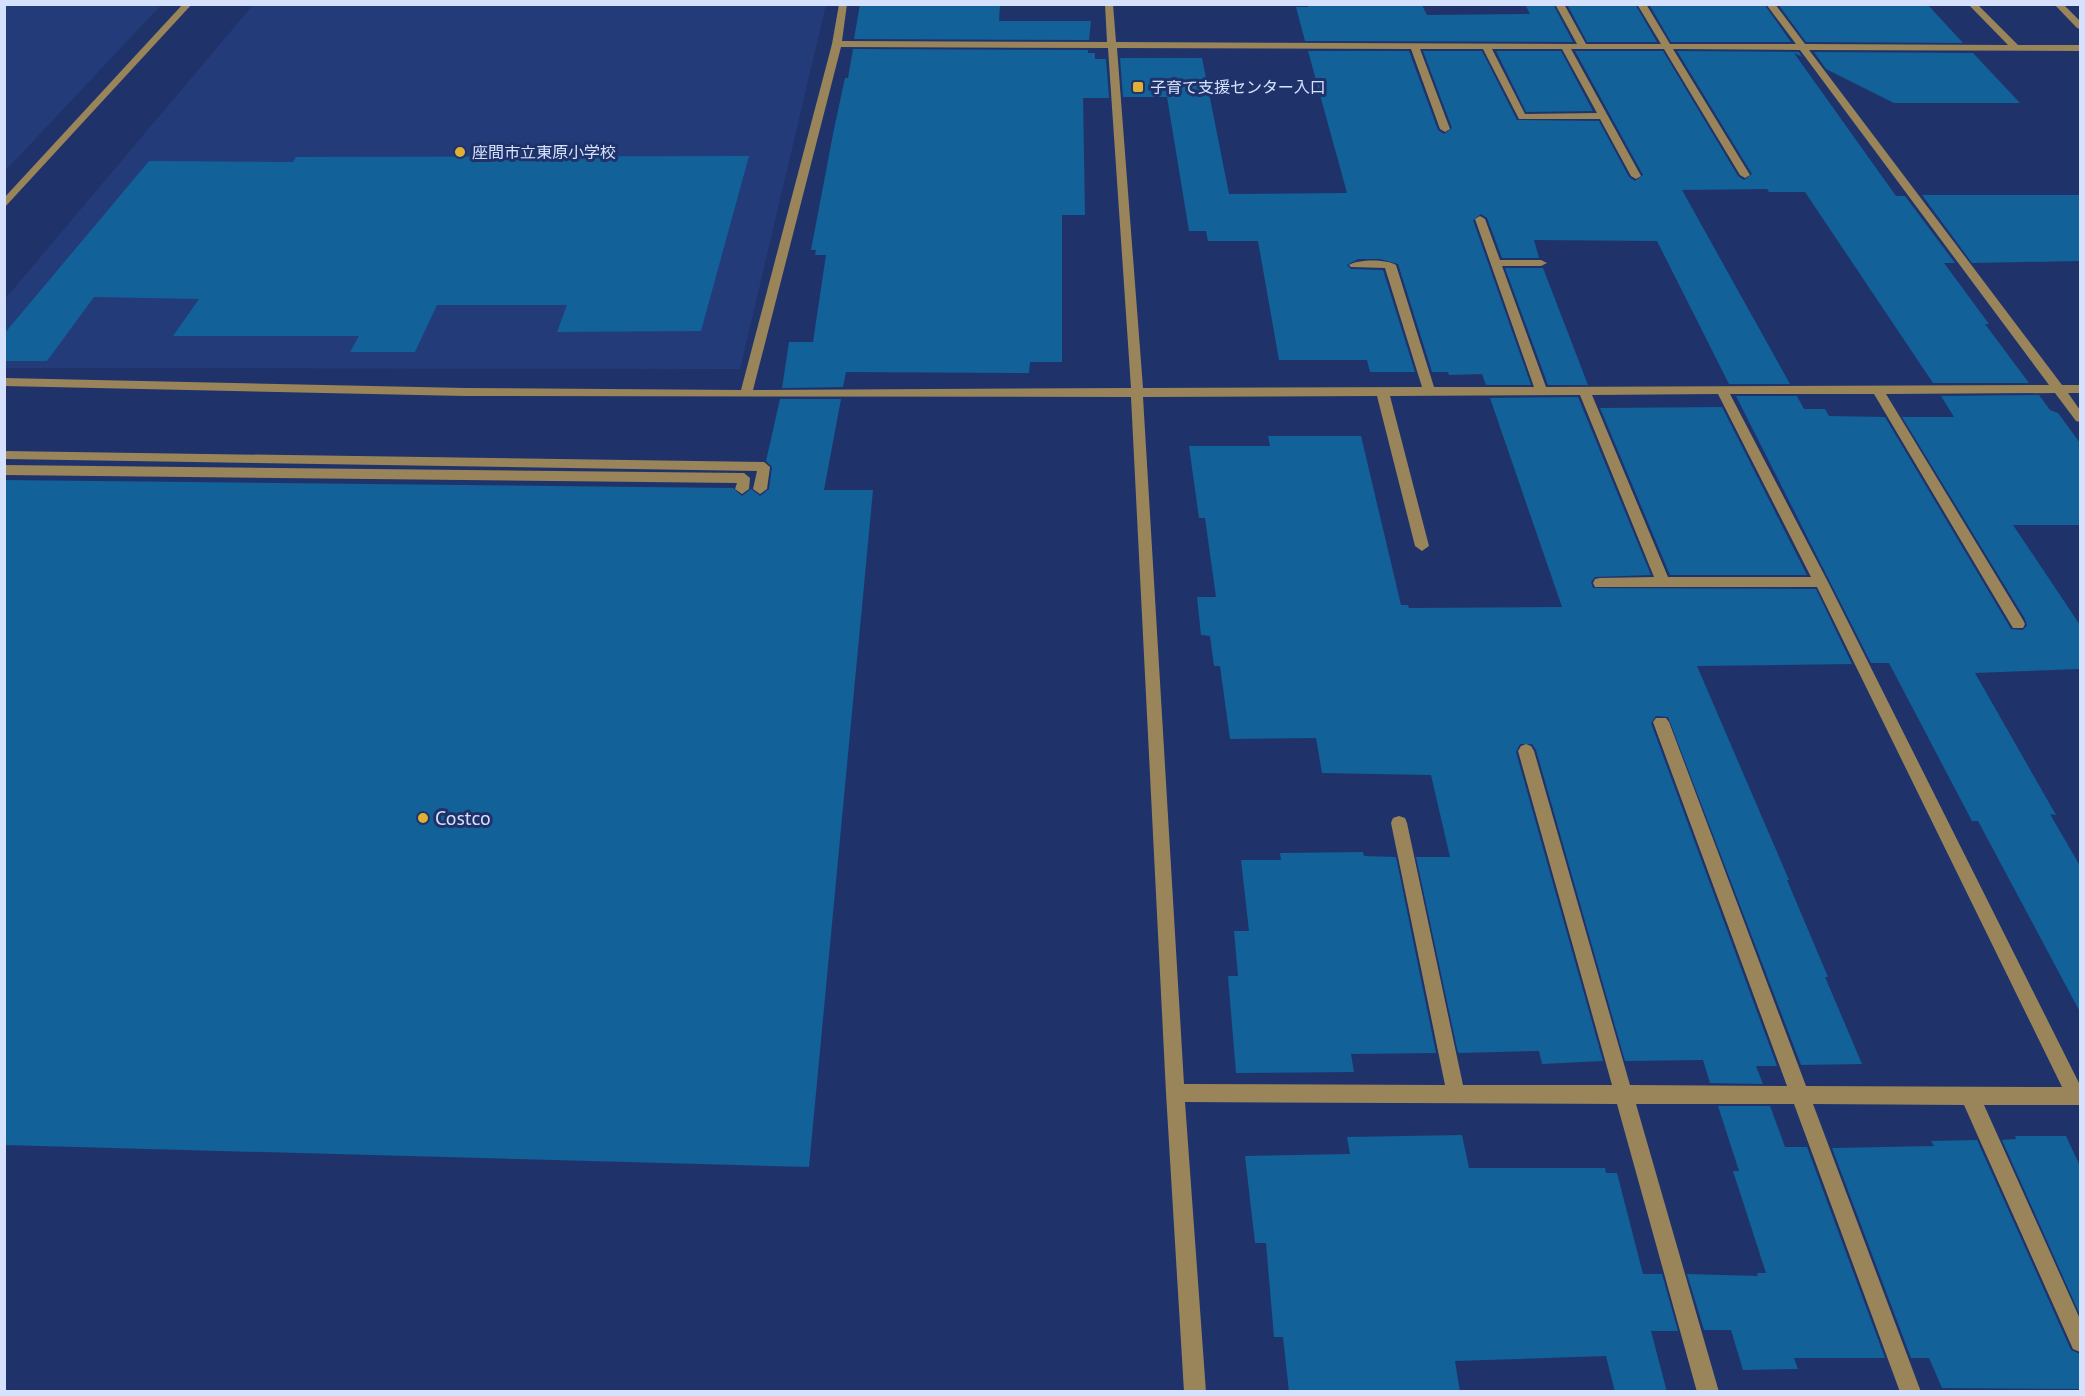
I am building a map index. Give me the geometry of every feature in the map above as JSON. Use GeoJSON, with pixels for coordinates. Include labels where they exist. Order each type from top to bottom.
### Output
{"type":"FeatureCollection","features":[{"type":"Feature","properties":{"kind":"street"},"geometry":{"type":"LineString","coordinates":[[4,206],[188,4]]}},
{"type":"Feature","properties":{"kind":"street"},"geometry":{"type":"LineString","coordinates":[[746,394],[837,44],[843,4]]}},
{"type":"Feature","properties":{"kind":"street"},"geometry":{"type":"LineString","coordinates":[[1109,4],[1137,390],[1175,1093],[1195,1392]]}},
{"type":"Feature","properties":{"kind":"street"},"geometry":{"type":"LineString","coordinates":[[1559,4],[1583,46]]}},
{"type":"Feature","properties":{"kind":"street"},"geometry":{"type":"LineString","coordinates":[[1641,4],[1745,175]]}},
{"type":"Feature","properties":{"kind":"street"},"geometry":{"type":"LineString","coordinates":[[1770,4],[2080,418]]}},
{"type":"Feature","properties":{"kind":"street"},"geometry":{"type":"LineString","coordinates":[[1972,4],[2015,47]]}},
{"type":"Feature","properties":{"kind":"street"},"geometry":{"type":"LineString","coordinates":[[2058,4],[2080,26]]}},
{"type":"Feature","properties":{"kind":"street"},"geometry":{"type":"LineString","coordinates":[[837,44],[2080,48]]}},
{"type":"Feature","properties":{"kind":"street"},"geometry":{"type":"LineString","coordinates":[[1415,46],[1445,129]]}},
{"type":"Feature","properties":{"kind":"street"},"geometry":{"type":"LineString","coordinates":[[1486,46],[1522,117],[1604,116]]}},
{"type":"Feature","properties":{"kind":"street"},"geometry":{"type":"LineString","coordinates":[[1565,46],[1636,176]]}},
{"type":"Feature","properties":{"kind":"street"},"geometry":{"type":"LineString","coordinates":[[1480,219],[1541,390]]}},
{"type":"Feature","properties":{"kind":"street"},"geometry":{"type":"LineString","coordinates":[[1495,263],[1541,263]]}},
{"type":"Feature","properties":{"kind":"street"},"geometry":{"type":"LineString","coordinates":[[1355,265],[1390,265],[1429,390]]}},
{"type":"Feature","properties":{"kind":"street"},"geometry":{"type":"LineString","coordinates":[[4,382],[465,392],[746,394],[1137,390],[2080,390]]}},
{"type":"Feature","properties":{"kind":"street"},"geometry":{"type":"LineString","coordinates":[[1382,390],[1422,546]]}},
{"type":"Feature","properties":{"kind":"street"},"geometry":{"type":"LineString","coordinates":[[1584,390],[1664,582]]}},
{"type":"Feature","properties":{"kind":"street"},"geometry":{"type":"LineString","coordinates":[[1175,1093],[2078,1096],[1821,582],[1722,390]]}},
{"type":"Feature","properties":{"kind":"street"},"geometry":{"type":"LineString","coordinates":[[1878,390],[2018,624]]}},
{"type":"Feature","properties":{"kind":"street"},"geometry":{"type":"LineString","coordinates":[[4,455],[764,467],[760,489]]}},
{"type":"Feature","properties":{"kind":"street"},"geometry":{"type":"LineString","coordinates":[[4,470],[744,478],[742,489]]}},
{"type":"Feature","properties":{"kind":"street"},"geometry":{"type":"LineString","coordinates":[[1599,583],[1821,582]]}},
{"type":"Feature","properties":{"kind":"street"},"geometry":{"type":"LineString","coordinates":[[1661,722],[1911,1392]]}},
{"type":"Feature","properties":{"kind":"street"},"geometry":{"type":"LineString","coordinates":[[1526,751],[1707,1392]]}},
{"type":"Feature","properties":{"kind":"street"},"geometry":{"type":"LineString","coordinates":[[1399,823],[1456,1095]]}},
{"type":"Feature","properties":{"kind":"street"},"geometry":{"type":"LineString","coordinates":[[1970,1096],[2080,1342]]}},
{"type":"Feature","properties":{"kind":"shaded area"},"geometry":{"type":"Polygon","coordinates":[[[4,5],[161,5],[5,171],[4,5]]]}},
{"type":"Feature","properties":{"kind":"shaded area","name":"座間市立東原小学校"},"geometry":{"type":"Polygon","coordinates":[[[253,5],[826,5],[740,369],[5,368],[5,299],[253,5]]]}},
{"type":"Feature","properties":{"kind":"building"},"geometry":{"type":"Polygon","coordinates":[[[860,4],[1000,4],[999,21],[1091,21],[1089,40],[854,39],[860,4]]]}},
{"type":"Feature","properties":{"kind":"building"},"geometry":{"type":"Polygon","coordinates":[[[1525,4],[1553,4],[1573,42],[1305,41],[1296,7],[1308,7],[1307,5],[1422,5],[1427,15],[1530,14],[1525,4]]]}},
{"type":"Feature","properties":{"kind":"building"},"geometry":{"type":"Polygon","coordinates":[[[1567,4],[1635,4],[1657,42],[1587,42],[1567,4]]]}},
{"type":"Feature","properties":{"kind":"building"},"geometry":{"type":"Polygon","coordinates":[[[1649,4],[1764,4],[1791,42],[1671,42],[1649,4]]]}},
{"type":"Feature","properties":{"kind":"building"},"geometry":{"type":"Polygon","coordinates":[[[1778,4],[1927,4],[1963,43],[1806,42],[1778,4]]]}},
{"type":"Feature","properties":{"kind":"building"},"geometry":{"type":"Polygon","coordinates":[[[853,49],[1088,50],[1088,53],[1095,53],[1095,59],[1106,59],[1109,98],[1083,98],[1085,215],[1062,215],[1062,362],[1030,362],[1029,373],[846,372],[843,387],[782,388],[789,342],[813,342],[826,255],[815,255],[816,250],[811,250],[834,129],[845,78],[848,78],[853,49]]]}},
{"type":"Feature","properties":{"kind":"building"},"geometry":{"type":"Polygon","coordinates":[[[1308,51],[1409,51],[1438,130],[1444,134],[1452,128],[1423,51],[1482,51],[1517,120],[1599,121],[1629,177],[1635,181],[1643,175],[1575,51],[1663,51],[1738,176],[1744,180],[1752,174],[1677,51],[1799,52],[1802,57],[1794,53],[1896,196],[1905,196],[1955,263],[1944,263],[1989,324],[1985,324],[2029,383],[1933,383],[1805,192],[1769,192],[1767,189],[1682,190],[1790,384],[1729,384],[1657,241],[1534,240],[1539,258],[1502,258],[1487,218],[1481,214],[1473,220],[1531,385],[1486,385],[1482,374],[1449,375],[1448,372],[1432,372],[1398,264],[1380,259],[1358,259],[1347,265],[1351,269],[1383,270],[1415,372],[1370,372],[1367,360],[1279,360],[1258,241],[1208,241],[1206,231],[1189,231],[1167,97],[1123,97],[1120,58],[1202,58],[1229,194],[1347,193],[1308,51]]]}},
{"type":"Feature","properties":{"kind":"building"},"geometry":{"type":"Polygon","coordinates":[[[1496,51],[1561,51],[1593,111],[1526,112],[1496,51]]]}},
{"type":"Feature","properties":{"kind":"building"},"geometry":{"type":"Polygon","coordinates":[[[1814,52],[1973,53],[2020,103],[1894,103],[1826,69],[1814,52]]]}},
{"type":"Feature","properties":{"kind":"building"},"geometry":{"type":"Polygon","coordinates":[[[749,156],[701,331],[557,332],[567,305],[437,305],[415,352],[350,352],[359,336],[173,336],[199,299],[94,297],[47,361],[4,361],[4,334],[149,161],[293,162],[296,157],[749,156]]]}},
{"type":"Feature","properties":{"kind":"building"},"geometry":{"type":"Polygon","coordinates":[[[1922,195],[2080,195],[2080,261],[1972,263],[1922,195]]]}},
{"type":"Feature","properties":{"kind":"building"},"geometry":{"type":"Polygon","coordinates":[[[1505,268],[1543,268],[1588,385],[1548,385],[1505,268]]]}},
{"type":"Feature","properties":{"kind":"building"},"geometry":{"type":"Polygon","coordinates":[[[2039,395],[2050,410],[2058,413],[2080,443],[2080,525],[2013,525],[2080,625],[2080,669],[1975,673],[2056,815],[2050,814],[2080,866],[2080,1012],[1978,821],[1972,821],[1889,663],[1871,663],[1736,396],[1797,396],[1804,409],[1825,409],[1829,416],[1885,417],[2011,629],[2023,630],[2027,625],[2025,619],[1902,417],[1954,417],[1941,396],[2039,395]]]}},
{"type":"Feature","properties":{"kind":"building"},"geometry":{"type":"Polygon","coordinates":[[[1578,397],[1651,575],[1595,577],[1591,582],[1593,588],[1816,589],[1852,664],[1697,666],[1789,880],[1787,880],[1828,977],[1825,977],[1862,1064],[1801,1065],[1668,717],[1656,716],[1651,723],[1777,1066],[1756,1066],[1763,1084],[1710,1083],[1703,1060],[1625,1061],[1536,750],[1532,744],[1520,744],[1516,752],[1603,1061],[1542,1064],[1539,1051],[1458,1053],[1416,857],[1450,857],[1431,775],[1322,773],[1316,738],[1230,739],[1220,666],[1214,666],[1210,636],[1201,635],[1197,597],[1216,597],[1205,518],[1199,518],[1189,446],[1270,446],[1268,436],[1361,436],[1401,605],[1408,605],[1409,608],[1562,607],[1490,398],[1578,397]]]}},
{"type":"Feature","properties":{"kind":"building","name":"Costco"},"geometry":{"type":"Polygon","coordinates":[[[780,399],[841,399],[824,490],[873,490],[809,1167],[4,1145],[4,480],[733,488],[742,496],[751,489],[760,496],[769,489],[772,467],[766,461],[780,399]]]}},
{"type":"Feature","properties":{"kind":"building"},"geometry":{"type":"Polygon","coordinates":[[[1722,407],[1807,575],[1670,575],[1600,408],[1722,407]]]}},
{"type":"Feature","properties":{"kind":"building"},"geometry":{"type":"Polygon","coordinates":[[[1363,852],[1364,856],[1396,857],[1436,1053],[1351,1054],[1354,1072],[1236,1073],[1228,976],[1238,976],[1234,931],[1249,931],[1241,860],[1281,860],[1280,853],[1363,852]]]}},
{"type":"Feature","properties":{"kind":"building"},"geometry":{"type":"Polygon","coordinates":[[[1718,1106],[1770,1106],[1785,1147],[1807,1147],[1885,1358],[1794,1358],[1798,1369],[1743,1370],[1731,1330],[1704,1330],[1687,1274],[1758,1276],[1757,1273],[1766,1273],[1733,1171],[1739,1171],[1718,1106]]]}},
{"type":"Feature","properties":{"kind":"building"},"geometry":{"type":"Polygon","coordinates":[[[1462,1135],[1469,1168],[1605,1168],[1606,1173],[1617,1173],[1643,1274],[1662,1274],[1678,1331],[1651,1331],[1667,1392],[1615,1392],[1606,1356],[1455,1361],[1460,1392],[1289,1392],[1283,1337],[1274,1337],[1266,1243],[1255,1243],[1245,1156],[1350,1154],[1347,1137],[1462,1135]]]}},
{"type":"Feature","properties":{"kind":"building"},"geometry":{"type":"Polygon","coordinates":[[[2015,1136],[2066,1136],[2080,1166],[2080,1315],[2002,1140],[2016,1139],[2015,1136]]]}},
{"type":"Feature","properties":{"kind":"building"},"geometry":{"type":"Polygon","coordinates":[[[1977,1140],[2071,1350],[2080,1354],[2080,1389],[1942,1388],[1929,1358],[1911,1358],[1832,1148],[1934,1146],[1931,1141],[1977,1140]]]}},
{"type":"Feature","properties":{"kind":"place","name":"子育て支援センター入口"},"geometry":{"type":"Point","coordinates":[1138,87]}},
{"type":"Feature","properties":{"kind":"place","name":"座間市立東原小学校"},"geometry":{"type":"Point","coordinates":[460,152]}},
{"type":"Feature","properties":{"kind":"place","name":"Costco"},"geometry":{"type":"Point","coordinates":[423,818]}}]}
